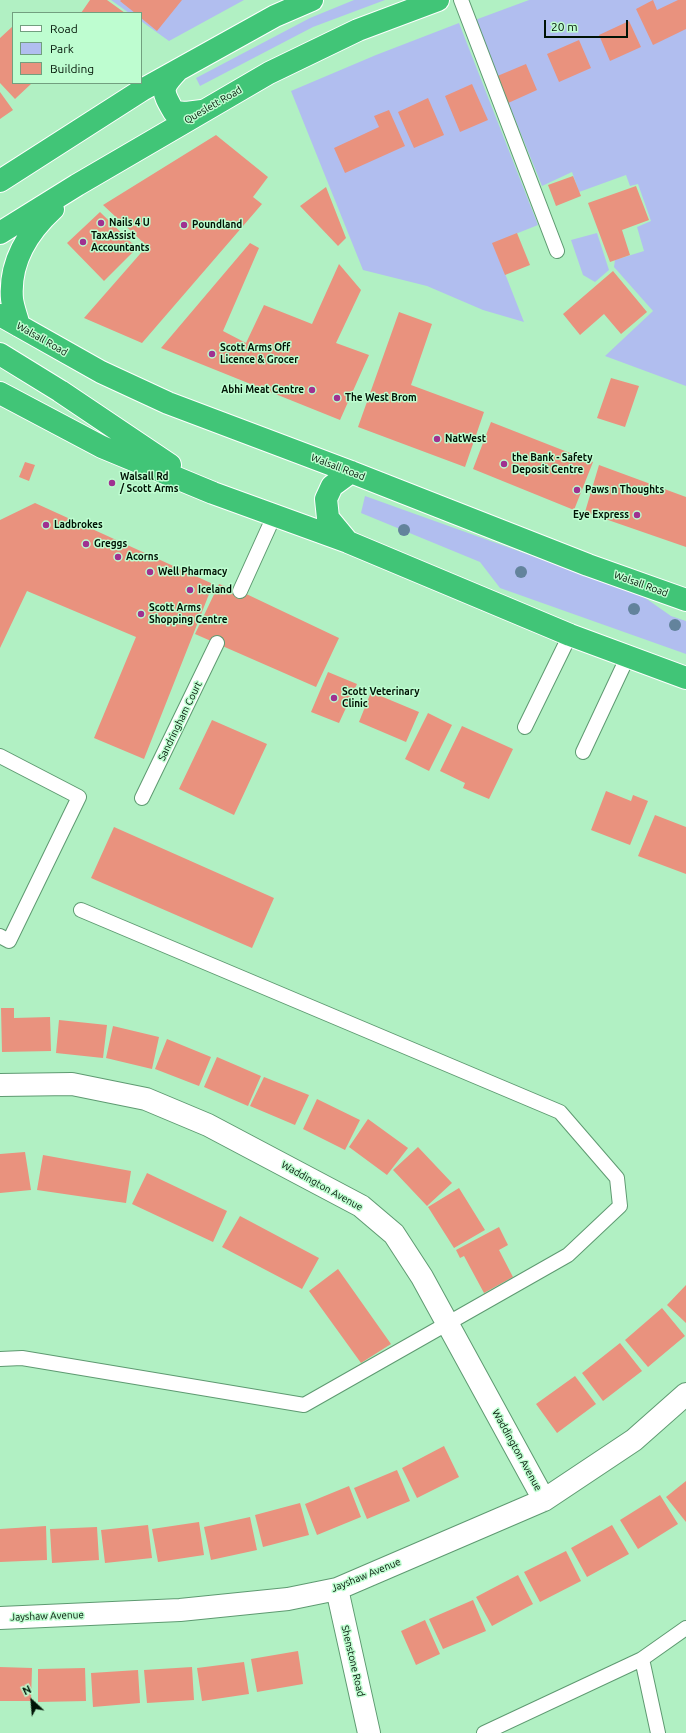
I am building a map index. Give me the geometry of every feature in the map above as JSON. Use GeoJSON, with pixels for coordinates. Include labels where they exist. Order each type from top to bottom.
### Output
{"type":"FeatureCollection","features":[{"type":"Feature","properties":{"kind":"highway"},"geometry":{"type":"LineString","coordinates":[[0,181],[142,90],[274,16],[312,0]]}},
{"type":"Feature","properties":{"kind":"highway","name":"Queslett Road"},"geometry":{"type":"LineString","coordinates":[[0,233],[77,185],[269,73],[358,30],[438,0]]}},
{"type":"Feature","properties":{"kind":"highway"},"geometry":{"type":"LineString","coordinates":[[179,70],[165,84],[165,97],[174,112],[186,113],[203,111]]}},
{"type":"Feature","properties":{"kind":"highway"},"geometry":{"type":"LineString","coordinates":[[19,326],[12,300],[12,279],[16,261],[27,239],[42,219],[77,185]]}},
{"type":"Feature","properties":{"kind":"highway","name":"Walsall Road"},"geometry":{"type":"LineString","coordinates":[[0,315],[101,372],[168,403],[351,472],[588,565],[686,600]]}},
{"type":"Feature","properties":{"kind":"highway"},"geometry":{"type":"LineString","coordinates":[[0,354],[60,391],[213,493]]}},
{"type":"Feature","properties":{"kind":"highway"},"geometry":{"type":"LineString","coordinates":[[0,393],[102,446],[213,493],[348,542],[570,635],[686,678]]}},
{"type":"Feature","properties":{"kind":"highway"},"geometry":{"type":"LineString","coordinates":[[348,542],[328,518],[326,499],[332,486],[351,472]]}},
{"type":"Feature","properties":{"kind":"street","name":"Waddington Avenue"},"geometry":{"type":"LineString","coordinates":[[0,1085],[72,1084],[146,1099],[208,1125],[361,1206],[394,1234],[422,1277],[544,1500]]}},
{"type":"Feature","properties":{"kind":"street","name":"Jayshaw Avenue"},"geometry":{"type":"LineString","coordinates":[[0,1618],[180,1610],[288,1598],[336,1589],[544,1500],[634,1440],[686,1394]]}},
{"type":"Feature","properties":{"kind":"street","name":"Shenstone Road"},"geometry":{"type":"LineString","coordinates":[[336,1589],[369,1733]]}},
{"type":"Feature","properties":{"kind":"lane"},"geometry":{"type":"LineString","coordinates":[[461,0],[557,251]]}},
{"type":"Feature","properties":{"kind":"lane"},"geometry":{"type":"LineString","coordinates":[[240,591],[274,516]]}},
{"type":"Feature","properties":{"kind":"lane"},"geometry":{"type":"LineString","coordinates":[[525,727],[570,635]]}},
{"type":"Feature","properties":{"kind":"lane","name":"Sandringham Court"},"geometry":{"type":"LineString","coordinates":[[142,798],[217,643]]}},
{"type":"Feature","properties":{"kind":"lane"},"geometry":{"type":"LineString","coordinates":[[583,752],[628,656]]}},
{"type":"Feature","properties":{"kind":"lane"},"geometry":{"type":"LineString","coordinates":[[0,756],[79,797],[9,941],[0,936]]}},
{"type":"Feature","properties":{"kind":"lane"},"geometry":{"type":"LineString","coordinates":[[0,1359],[22,1358],[304,1405],[568,1255],[620,1206],[617,1178],[560,1112],[81,910]]}},
{"type":"Feature","properties":{"kind":"lane"},"geometry":{"type":"LineString","coordinates":[[484,1733],[642,1659],[686,1628]]}},
{"type":"Feature","properties":{"kind":"lane"},"geometry":{"type":"LineString","coordinates":[[642,1659],[658,1733]]}},
{"type":"Feature","properties":{"kind":"green space"},"geometry":{"type":"Polygon","coordinates":[[[111,0],[244,0],[169,41],[142,22],[142,12],[128,12],[111,0]]]}},
{"type":"Feature","properties":{"kind":"green space"},"geometry":{"type":"Polygon","coordinates":[[[354,0],[385,0],[313,27],[200,86],[196,78],[310,18],[354,0]]]}},
{"type":"Feature","properties":{"kind":"green space"},"geometry":{"type":"Polygon","coordinates":[[[529,0],[686,0],[686,386],[605,356],[653,311],[614,267],[615,260],[644,251],[637,227],[651,221],[638,184],[630,186],[626,175],[579,192],[572,172],[542,186],[475,20],[529,0]]]}},
{"type":"Feature","properties":{"kind":"green space"},"geometry":{"type":"Polygon","coordinates":[[[459,23],[538,225],[493,243],[524,322],[483,310],[427,286],[363,270],[291,91],[376,55],[459,23]]]}},
{"type":"Feature","properties":{"kind":"green space"},"geometry":{"type":"Polygon","coordinates":[[[597,233],[609,270],[595,282],[583,275],[571,240],[597,233]]]}},
{"type":"Feature","properties":{"kind":"green space"},"geometry":{"type":"Polygon","coordinates":[[[365,496],[641,595],[671,616],[686,621],[686,654],[500,588],[480,562],[361,513],[365,496]]]}},
{"type":"Feature","properties":{"kind":"building"},"geometry":{"type":"Polygon","coordinates":[[[90,0],[107,0],[124,12],[82,12],[90,0]]]}},
{"type":"Feature","properties":{"kind":"building"},"geometry":{"type":"Polygon","coordinates":[[[182,0],[157,31],[142,19],[142,12],[134,12],[120,1],[182,0]]]}},
{"type":"Feature","properties":{"kind":"building"},"geometry":{"type":"Polygon","coordinates":[[[653,0],[657,10],[678,0],[686,0],[686,29],[653,45],[636,9],[653,0]]]}},
{"type":"Feature","properties":{"kind":"building"},"geometry":{"type":"Polygon","coordinates":[[[629,21],[641,47],[610,61],[599,35],[629,21]]]}},
{"type":"Feature","properties":{"kind":"building"},"geometry":{"type":"Polygon","coordinates":[[[12,27],[12,84],[31,84],[15,99],[0,83],[0,38],[12,27]]]}},
{"type":"Feature","properties":{"kind":"building"},"geometry":{"type":"Polygon","coordinates":[[[579,40],[591,68],[559,82],[547,54],[579,40]]]}},
{"type":"Feature","properties":{"kind":"building"},"geometry":{"type":"Polygon","coordinates":[[[526,64],[537,90],[506,104],[495,77],[526,64]]]}},
{"type":"Feature","properties":{"kind":"building"},"geometry":{"type":"Polygon","coordinates":[[[472,84],[488,120],[460,132],[445,96],[472,84]]]}},
{"type":"Feature","properties":{"kind":"building"},"geometry":{"type":"Polygon","coordinates":[[[0,92],[13,110],[0,119],[0,92]]]}},
{"type":"Feature","properties":{"kind":"building"},"geometry":{"type":"Polygon","coordinates":[[[428,98],[444,135],[414,148],[398,112],[428,98]]]}},
{"type":"Feature","properties":{"kind":"building"},"geometry":{"type":"Polygon","coordinates":[[[389,110],[405,146],[345,173],[334,148],[379,127],[374,116],[389,110]]]}},
{"type":"Feature","properties":{"kind":"building","name":"Poundland"},"geometry":{"type":"Polygon","coordinates":[[[216,135],[268,177],[253,197],[262,204],[142,343],[84,318],[147,246],[103,205],[216,135]]]}},
{"type":"Feature","properties":{"kind":"building"},"geometry":{"type":"Polygon","coordinates":[[[573,176],[581,196],[556,206],[548,185],[573,176]]]}},
{"type":"Feature","properties":{"kind":"building"},"geometry":{"type":"Polygon","coordinates":[[[636,186],[649,220],[622,230],[630,255],[610,262],[588,203],[636,186]]]}},
{"type":"Feature","properties":{"kind":"building"},"geometry":{"type":"Polygon","coordinates":[[[326,187],[346,238],[338,246],[300,206],[326,187]]]}},
{"type":"Feature","properties":{"kind":"building"},"geometry":{"type":"Polygon","coordinates":[[[100,212],[137,248],[104,281],[67,243],[100,212]]]}},
{"type":"Feature","properties":{"kind":"building"},"geometry":{"type":"Polygon","coordinates":[[[517,233],[530,265],[505,275],[492,243],[517,233]]]}},
{"type":"Feature","properties":{"kind":"building"},"geometry":{"type":"Polygon","coordinates":[[[250,243],[259,248],[223,331],[246,343],[264,305],[312,324],[339,264],[361,290],[336,343],[369,355],[340,420],[161,348],[250,243]]]}},
{"type":"Feature","properties":{"kind":"building"},"geometry":{"type":"Polygon","coordinates":[[[613,271],[647,312],[621,334],[604,314],[580,335],[563,314],[613,271]]]}},
{"type":"Feature","properties":{"kind":"building"},"geometry":{"type":"Polygon","coordinates":[[[399,312],[432,324],[411,385],[484,412],[465,467],[358,427],[399,312]]]}},
{"type":"Feature","properties":{"kind":"building"},"geometry":{"type":"Polygon","coordinates":[[[611,378],[639,386],[625,427],[597,418],[611,378]]]}},
{"type":"Feature","properties":{"kind":"building"},"geometry":{"type":"Polygon","coordinates":[[[491,422],[593,462],[574,510],[473,469],[491,422]]]}},
{"type":"Feature","properties":{"kind":"building"},"geometry":{"type":"Polygon","coordinates":[[[25,462],[35,465],[29,481],[19,477],[25,462]]]}},
{"type":"Feature","properties":{"kind":"building"},"geometry":{"type":"Polygon","coordinates":[[[599,465],[686,497],[686,547],[585,512],[599,465]]]}},
{"type":"Feature","properties":{"kind":"building","name":"Scott Arms Shopping Centre"},"geometry":{"type":"Polygon","coordinates":[[[35,503],[213,584],[144,759],[94,738],[136,637],[27,591],[0,648],[0,520],[35,503]]]}},
{"type":"Feature","properties":{"kind":"building"},"geometry":{"type":"Polygon","coordinates":[[[219,584],[240,591],[339,638],[316,687],[195,634],[219,584]]]}},
{"type":"Feature","properties":{"kind":"building","name":"Scott Veterinary Clinic"},"geometry":{"type":"Polygon","coordinates":[[[328,672],[357,684],[339,723],[311,712],[328,672]]]}},
{"type":"Feature","properties":{"kind":"building"},"geometry":{"type":"Polygon","coordinates":[[[371,692],[419,712],[406,742],[359,722],[371,692]]]}},
{"type":"Feature","properties":{"kind":"building"},"geometry":{"type":"Polygon","coordinates":[[[428,713],[452,725],[429,771],[405,759],[428,713]]]}},
{"type":"Feature","properties":{"kind":"building"},"geometry":{"type":"Polygon","coordinates":[[[212,720],[267,744],[234,815],[179,789],[212,720]]]}},
{"type":"Feature","properties":{"kind":"building"},"geometry":{"type":"Polygon","coordinates":[[[462,726],[513,749],[489,799],[463,788],[465,783],[440,771],[462,726]]]}},
{"type":"Feature","properties":{"kind":"building"},"geometry":{"type":"Polygon","coordinates":[[[606,791],[631,801],[633,795],[648,801],[630,845],[591,830],[606,791]]]}},
{"type":"Feature","properties":{"kind":"building"},"geometry":{"type":"Polygon","coordinates":[[[655,815],[686,827],[686,874],[638,856],[655,815]]]}},
{"type":"Feature","properties":{"kind":"building"},"geometry":{"type":"Polygon","coordinates":[[[114,827],[274,898],[252,948],[91,878],[114,827]]]}},
{"type":"Feature","properties":{"kind":"building"},"geometry":{"type":"Polygon","coordinates":[[[1,1008],[14,1008],[14,1018],[50,1017],[51,1051],[2,1052],[1,1008]]]}},
{"type":"Feature","properties":{"kind":"building"},"geometry":{"type":"Polygon","coordinates":[[[59,1020],[107,1025],[103,1058],[56,1053],[59,1020]]]}},
{"type":"Feature","properties":{"kind":"building"},"geometry":{"type":"Polygon","coordinates":[[[113,1026],[159,1037],[152,1069],[106,1058],[113,1026]]]}},
{"type":"Feature","properties":{"kind":"building"},"geometry":{"type":"Polygon","coordinates":[[[167,1039],[211,1057],[199,1086],[155,1069],[167,1039]]]}},
{"type":"Feature","properties":{"kind":"building"},"geometry":{"type":"Polygon","coordinates":[[[217,1057],[261,1076],[248,1106],[204,1087],[217,1057]]]}},
{"type":"Feature","properties":{"kind":"building"},"geometry":{"type":"Polygon","coordinates":[[[264,1077],[309,1095],[295,1125],[250,1106],[264,1077]]]}},
{"type":"Feature","properties":{"kind":"building"},"geometry":{"type":"Polygon","coordinates":[[[317,1099],[360,1120],[345,1150],[303,1129],[317,1099]]]}},
{"type":"Feature","properties":{"kind":"building"},"geometry":{"type":"Polygon","coordinates":[[[368,1119],[408,1148],[387,1175],[349,1147],[368,1119]]]}},
{"type":"Feature","properties":{"kind":"building"},"geometry":{"type":"Polygon","coordinates":[[[418,1147],[452,1183],[427,1206],[393,1170],[418,1147]]]}},
{"type":"Feature","properties":{"kind":"building"},"geometry":{"type":"Polygon","coordinates":[[[25,1152],[31,1190],[0,1193],[0,1154],[25,1152]]]}},
{"type":"Feature","properties":{"kind":"building"},"geometry":{"type":"Polygon","coordinates":[[[43,1155],[131,1171],[126,1203],[37,1190],[43,1155]]]}},
{"type":"Feature","properties":{"kind":"building"},"geometry":{"type":"Polygon","coordinates":[[[147,1173],[227,1211],[213,1242],[132,1204],[147,1173]]]}},
{"type":"Feature","properties":{"kind":"building"},"geometry":{"type":"Polygon","coordinates":[[[459,1188],[485,1230],[454,1248],[428,1207],[459,1188]]]}},
{"type":"Feature","properties":{"kind":"building"},"geometry":{"type":"Polygon","coordinates":[[[240,1216],[319,1258],[302,1289],[222,1247],[240,1216]]]}},
{"type":"Feature","properties":{"kind":"building"},"geometry":{"type":"Polygon","coordinates":[[[499,1227],[508,1245],[499,1250],[513,1277],[484,1293],[464,1256],[460,1258],[456,1250],[499,1227]]]}},
{"type":"Feature","properties":{"kind":"building"},"geometry":{"type":"Polygon","coordinates":[[[338,1269],[391,1344],[361,1363],[309,1291],[338,1269]]]}},
{"type":"Feature","properties":{"kind":"building"},"geometry":{"type":"Polygon","coordinates":[[[686,1285],[686,1323],[667,1305],[686,1285]]]}},
{"type":"Feature","properties":{"kind":"building"},"geometry":{"type":"Polygon","coordinates":[[[662,1308],[685,1336],[648,1367],[625,1340],[662,1308]]]}},
{"type":"Feature","properties":{"kind":"building"},"geometry":{"type":"Polygon","coordinates":[[[620,1343],[642,1371],[603,1401],[582,1373],[620,1343]]]}},
{"type":"Feature","properties":{"kind":"building"},"geometry":{"type":"Polygon","coordinates":[[[575,1376],[596,1404],[557,1433],[536,1404],[575,1376]]]}},
{"type":"Feature","properties":{"kind":"building"},"geometry":{"type":"Polygon","coordinates":[[[444,1446],[459,1477],[417,1498],[402,1468],[444,1446]]]}},
{"type":"Feature","properties":{"kind":"building"},"geometry":{"type":"Polygon","coordinates":[[[397,1470],[410,1501],[367,1519],[354,1488],[397,1470]]]}},
{"type":"Feature","properties":{"kind":"building"},"geometry":{"type":"Polygon","coordinates":[[[686,1481],[686,1522],[666,1497],[686,1481]]]}},
{"type":"Feature","properties":{"kind":"building"},"geometry":{"type":"Polygon","coordinates":[[[349,1486],[361,1517],[317,1535],[305,1504],[349,1486]]]}},
{"type":"Feature","properties":{"kind":"building"},"geometry":{"type":"Polygon","coordinates":[[[660,1495],[678,1524],[638,1549],[620,1520],[660,1495]]]}},
{"type":"Feature","properties":{"kind":"building"},"geometry":{"type":"Polygon","coordinates":[[[300,1503],[309,1535],[263,1547],[255,1515],[300,1503]]]}},
{"type":"Feature","properties":{"kind":"building"},"geometry":{"type":"Polygon","coordinates":[[[250,1517],[257,1550],[211,1560],[204,1527],[250,1517]]]}},
{"type":"Feature","properties":{"kind":"building"},"geometry":{"type":"Polygon","coordinates":[[[199,1522],[204,1555],[158,1562],[152,1529],[199,1522]]]}},
{"type":"Feature","properties":{"kind":"building"},"geometry":{"type":"Polygon","coordinates":[[[148,1525],[152,1558],[105,1563],[101,1530],[148,1525]]]}},
{"type":"Feature","properties":{"kind":"building"},"geometry":{"type":"Polygon","coordinates":[[[612,1525],[629,1554],[587,1577],[571,1548],[612,1525]]]}},
{"type":"Feature","properties":{"kind":"building"},"geometry":{"type":"Polygon","coordinates":[[[46,1526],[47,1560],[0,1562],[0,1529],[46,1526]]]}},
{"type":"Feature","properties":{"kind":"building"},"geometry":{"type":"Polygon","coordinates":[[[97,1527],[99,1560],[52,1563],[50,1529],[97,1527]]]}},
{"type":"Feature","properties":{"kind":"building"},"geometry":{"type":"Polygon","coordinates":[[[566,1551],[581,1581],[540,1602],[524,1572],[566,1551]]]}},
{"type":"Feature","properties":{"kind":"building"},"geometry":{"type":"Polygon","coordinates":[[[518,1575],[533,1604],[492,1626],[476,1597],[518,1575]]]}},
{"type":"Feature","properties":{"kind":"building"},"geometry":{"type":"Polygon","coordinates":[[[473,1600],[486,1631],[443,1649],[429,1619],[473,1600]]]}},
{"type":"Feature","properties":{"kind":"building"},"geometry":{"type":"Polygon","coordinates":[[[425,1620],[440,1654],[416,1665],[401,1631],[425,1620]]]}},
{"type":"Feature","properties":{"kind":"building"},"geometry":{"type":"Polygon","coordinates":[[[298,1651],[303,1684],[257,1692],[251,1659],[298,1651]]]}},
{"type":"Feature","properties":{"kind":"building"},"geometry":{"type":"Polygon","coordinates":[[[244,1662],[249,1694],[202,1701],[197,1668],[244,1662]]]}},
{"type":"Feature","properties":{"kind":"building"},"geometry":{"type":"Polygon","coordinates":[[[0,1667],[32,1668],[31,1701],[0,1701],[0,1667]]]}},
{"type":"Feature","properties":{"kind":"building"},"geometry":{"type":"Polygon","coordinates":[[[192,1667],[194,1700],[147,1703],[144,1670],[192,1667]]]}},
{"type":"Feature","properties":{"kind":"building"},"geometry":{"type":"Polygon","coordinates":[[[85,1668],[86,1701],[38,1702],[38,1669],[85,1668]]]}},
{"type":"Feature","properties":{"kind":"building"},"geometry":{"type":"Polygon","coordinates":[[[138,1670],[140,1703],[93,1707],[91,1673],[138,1670]]]}},
{"type":"Feature","properties":{"kind":"place","name":"Nails 4 U"},"geometry":{"type":"Point","coordinates":[101,223]}},
{"type":"Feature","properties":{"kind":"place","name":"Poundland"},"geometry":{"type":"Point","coordinates":[184,225]}},
{"type":"Feature","properties":{"kind":"place","name":"TaxAssist Accountants"},"geometry":{"type":"Point","coordinates":[83,242]}},
{"type":"Feature","properties":{"kind":"place","name":"Scott Arms Off Licence & Grocer"},"geometry":{"type":"Point","coordinates":[212,354]}},
{"type":"Feature","properties":{"kind":"place","name":"Abhi Meat Centre"},"geometry":{"type":"Point","coordinates":[312,390]}},
{"type":"Feature","properties":{"kind":"place","name":"The West Brom"},"geometry":{"type":"Point","coordinates":[337,398]}},
{"type":"Feature","properties":{"kind":"place","name":"NatWest"},"geometry":{"type":"Point","coordinates":[437,439]}},
{"type":"Feature","properties":{"kind":"place","name":"the Bank - Safety Deposit Centre"},"geometry":{"type":"Point","coordinates":[504,464]}},
{"type":"Feature","properties":{"kind":"place","name":"Walsall Rd / Scott Arms"},"geometry":{"type":"Point","coordinates":[112,483]}},
{"type":"Feature","properties":{"kind":"place","name":"Paws n Thoughts"},"geometry":{"type":"Point","coordinates":[577,490]}},
{"type":"Feature","properties":{"kind":"place","name":"Eye Express"},"geometry":{"type":"Point","coordinates":[637,515]}},
{"type":"Feature","properties":{"kind":"place","name":"Ladbrokes"},"geometry":{"type":"Point","coordinates":[46,525]}},
{"type":"Feature","properties":{"kind":"place","name":"Greggs"},"geometry":{"type":"Point","coordinates":[86,544]}},
{"type":"Feature","properties":{"kind":"place","name":"Acorns"},"geometry":{"type":"Point","coordinates":[118,557]}},
{"type":"Feature","properties":{"kind":"place","name":"Well Pharmacy"},"geometry":{"type":"Point","coordinates":[150,572]}},
{"type":"Feature","properties":{"kind":"place","name":"Iceland"},"geometry":{"type":"Point","coordinates":[190,590]}},
{"type":"Feature","properties":{"kind":"place","name":"Scott Arms Shopping Centre"},"geometry":{"type":"Point","coordinates":[141,614]}},
{"type":"Feature","properties":{"kind":"place","name":"Scott Veterinary Clinic"},"geometry":{"type":"Point","coordinates":[334,698]}}]}
